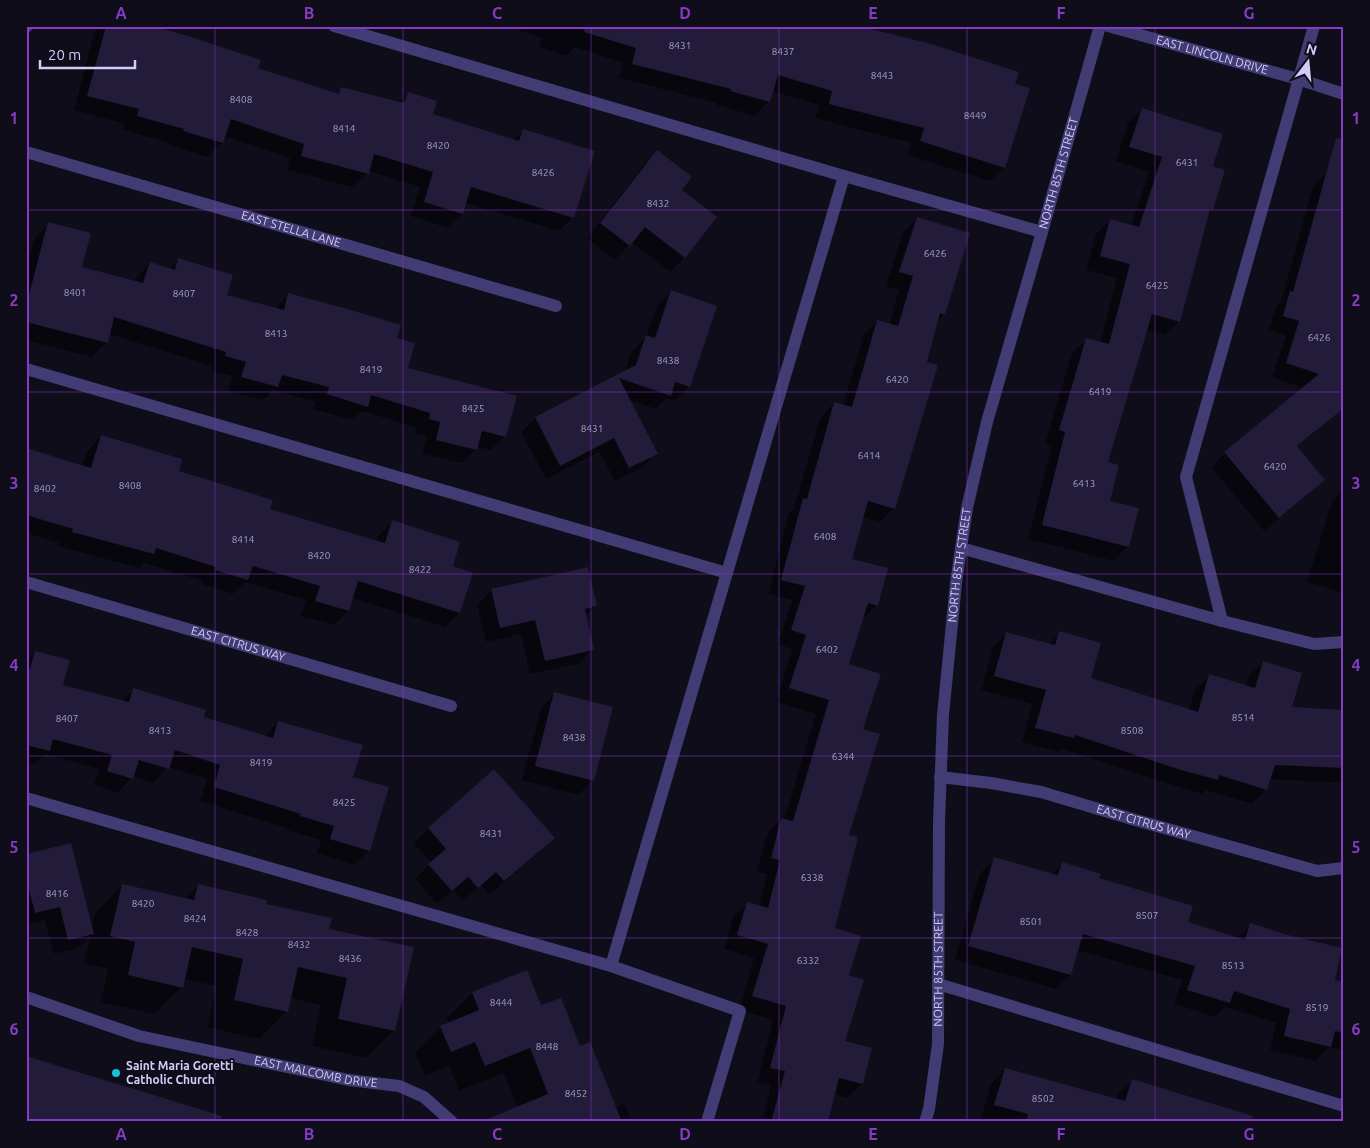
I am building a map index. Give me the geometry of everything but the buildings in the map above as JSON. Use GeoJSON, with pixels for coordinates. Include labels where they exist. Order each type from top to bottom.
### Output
{"type":"FeatureCollection","features":[{"type":"Feature","properties":{"kind":"street"},"geometry":{"type":"LineString","coordinates":[[334,26],[844,176],[1042,232]]}},
{"type":"Feature","properties":{"kind":"street","name":"NORTH 85TH STREET"},"geometry":{"type":"LineString","coordinates":[[925,1122],[938,1044],[940,777],[943,715],[956,582],[967,508],[987,422],[1100,26]]}},
{"type":"Feature","properties":{"kind":"street","name":"EAST LINCOLN DRIVE"},"geometry":{"type":"LineString","coordinates":[[1108,26],[1298,79],[1344,94]]}},
{"type":"Feature","properties":{"kind":"street"},"geometry":{"type":"LineString","coordinates":[[1222,621],[1186,477],[1314,26]]}},
{"type":"Feature","properties":{"kind":"street","name":"EAST STELLA LANE"},"geometry":{"type":"LineString","coordinates":[[26,152],[556,306]]}},
{"type":"Feature","properties":{"kind":"street"},"geometry":{"type":"LineString","coordinates":[[611,966],[844,176]]}},
{"type":"Feature","properties":{"kind":"street"},"geometry":{"type":"LineString","coordinates":[[26,369],[727,574]]}},
{"type":"Feature","properties":{"kind":"street"},"geometry":{"type":"LineString","coordinates":[[961,548],[1222,621],[1314,644],[1344,642]]}},
{"type":"Feature","properties":{"kind":"street","name":"EAST CITRUS WAY"},"geometry":{"type":"LineString","coordinates":[[26,582],[450,706]]}},
{"type":"Feature","properties":{"kind":"street","name":"EAST CITRUS WAY"},"geometry":{"type":"LineString","coordinates":[[940,777],[991,783],[1040,792],[1317,871],[1344,868]]}},
{"type":"Feature","properties":{"kind":"street"},"geometry":{"type":"LineString","coordinates":[[26,798],[611,966],[740,1011],[707,1122]]}},
{"type":"Feature","properties":{"kind":"street"},"geometry":{"type":"LineString","coordinates":[[938,984],[1344,1106]]}},
{"type":"Feature","properties":{"kind":"street","name":"EAST MALCOMB DRIVE"},"geometry":{"type":"LineString","coordinates":[[26,997],[139,1036],[349,1080],[399,1086],[424,1097],[452,1122]]}},
{"type":"Feature","properties":{"kind":"place","name":"Saint Maria Goretti Catholic Church"},"geometry":{"type":"Point","coordinates":[116,1073]}}]}
